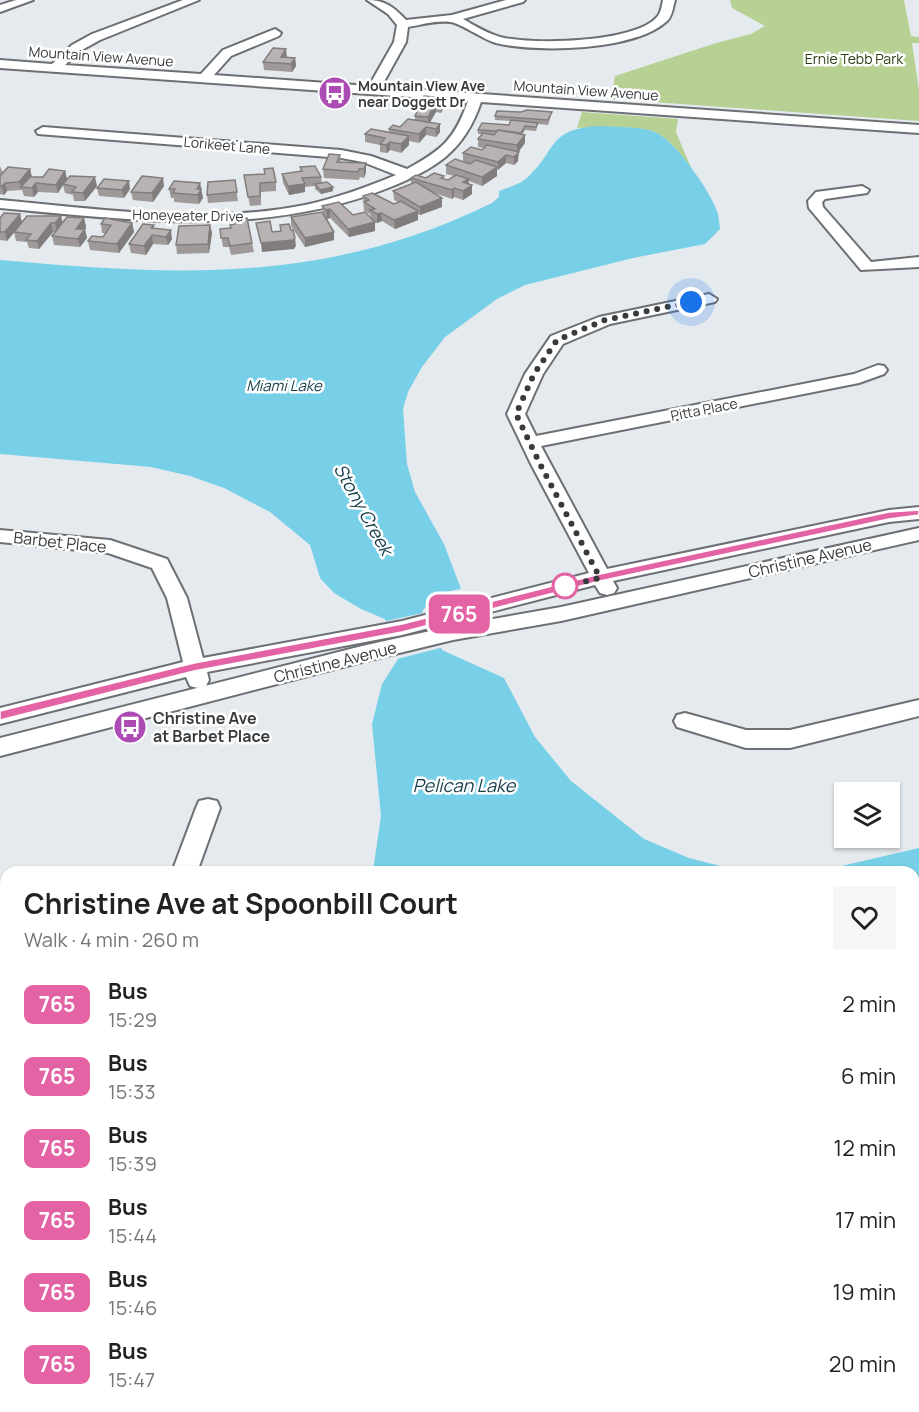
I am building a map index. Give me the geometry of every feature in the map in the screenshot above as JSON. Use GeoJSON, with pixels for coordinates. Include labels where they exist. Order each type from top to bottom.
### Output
{"type":"FeatureCollection","features":[{"type":"Feature","properties":{"kind":"street"},"geometry":{"type":"LineString","coordinates":[[0,9],[27,0]]}},
{"type":"Feature","properties":{"kind":"street"},"geometry":{"type":"LineString","coordinates":[[55,68],[76,48],[96,37],[193,0]]}},
{"type":"Feature","properties":{"kind":"street"},"geometry":{"type":"LineString","coordinates":[[374,0],[392,12],[403,24]]}},
{"type":"Feature","properties":{"kind":"street"},"geometry":{"type":"LineString","coordinates":[[403,24],[453,18],[519,0]]}},
{"type":"Feature","properties":{"kind":"street"},"geometry":{"type":"LineString","coordinates":[[453,18],[486,35],[505,41],[576,45],[612,39],[652,26],[664,18],[669,0]]}},
{"type":"Feature","properties":{"kind":"street"},"geometry":{"type":"LineString","coordinates":[[373,90],[400,42],[403,24]]}},
{"type":"Feature","properties":{"kind":"street"},"geometry":{"type":"LineString","coordinates":[[205,78],[227,53],[275,33]]}},
{"type":"Feature","properties":{"kind":"street","name":"Mountain View Avenue"},"geometry":{"type":"LineString","coordinates":[[0,64],[919,129]]}},
{"type":"Feature","properties":{"kind":"street","name":"Honeyeater Drive"},"geometry":{"type":"LineString","coordinates":[[0,204],[173,218],[247,217],[334,202],[379,188],[431,161],[455,141],[464,128],[476,97]]}},
{"type":"Feature","properties":{"kind":"street","name":"Lorikeet Lane"},"geometry":{"type":"LineString","coordinates":[[43,131],[341,154],[366,159],[408,174]]}},
{"type":"Feature","properties":{"kind":"street"},"geometry":{"type":"LineString","coordinates":[[862,189],[821,195],[815,201],[816,208],[867,267],[919,262]]}},
{"type":"Feature","properties":{"kind":"street"},"geometry":{"type":"LineString","coordinates":[[615,602],[600,578],[516,414],[534,374],[557,340],[605,320],[709,299]]}},
{"type":"Feature","properties":{"kind":"street","name":"Pitta Place"},"geometry":{"type":"LineString","coordinates":[[530,443],[859,378],[878,370]]}},
{"type":"Feature","properties":{"kind":"street","name":"Christine Avenue"},"geometry":{"type":"LineString","coordinates":[[0,747],[203,694],[358,646],[449,625],[600,578],[889,516],[919,513]]}},
{"type":"Feature","properties":{"kind":"street","name":"Christine Avenue"},"geometry":{"type":"LineString","coordinates":[[449,625],[615,602],[919,534]]}},
{"type":"Feature","properties":{"kind":"street","name":"Barbet Place"},"geometry":{"type":"LineString","coordinates":[[0,536],[110,547],[160,564],[177,598],[203,694]]}},
{"type":"Feature","properties":{"kind":"street","name":"Christine Avenue"},"geometry":{"type":"LineString","coordinates":[[0,716],[194,667],[358,646]]}},
{"type":"Feature","properties":{"kind":"street"},"geometry":{"type":"LineString","coordinates":[[685,721],[746,740],[790,740],[919,708]]}},
{"type":"Feature","properties":{"kind":"street"},"geometry":{"type":"LineString","coordinates":[[186,866],[208,808]]}},
{"type":"Feature","properties":{"kind":"green space","name":"Ernie Tebb Park"},"geometry":{"type":"Polygon","coordinates":[[[730,0],[904,0],[911,36],[919,37],[919,43],[912,43],[919,90],[919,121],[611,99],[615,76],[751,34],[765,26],[732,8],[730,0]]]}},
{"type":"Feature","properties":{"kind":"green space"},"geometry":{"type":"Polygon","coordinates":[[[582,112],[678,119],[676,132],[692,170],[672,145],[662,136],[650,130],[577,128],[582,112]]]}},
{"type":"Feature","properties":{"kind":"water","name":"Miami Lake"},"geometry":{"type":"Polygon","coordinates":[[[628,127],[651,131],[665,138],[692,168],[707,192],[717,211],[720,229],[705,244],[633,258],[525,285],[497,299],[445,337],[422,367],[408,392],[403,409],[407,464],[415,492],[444,544],[461,589],[440,593],[422,611],[442,650],[504,678],[535,737],[571,781],[644,839],[689,858],[720,866],[374,866],[381,816],[372,724],[382,684],[398,659],[385,619],[361,609],[334,593],[320,578],[310,545],[270,512],[224,488],[190,476],[151,467],[0,454],[0,260],[129,269],[190,270],[251,268],[311,261],[371,248],[431,229],[492,203],[499,197],[499,191],[518,184],[528,177],[538,167],[555,142],[569,132],[581,128],[628,127]]]}},
{"type":"Feature","properties":{"kind":"water"},"geometry":{"type":"Polygon","coordinates":[[[919,848],[919,866],[842,866],[919,848]]]}},
{"type":"Feature","properties":{"kind":"pier"},"geometry":{"type":"Polygon","coordinates":[[[427,612],[444,647],[393,660],[382,622],[427,612]]]}},
{"type":"Feature","properties":{"kind":"building"},"geometry":{"type":"Polygon","coordinates":[[[273,48],[286,49],[281,57],[295,58],[291,64],[263,62],[273,48]]]}},
{"type":"Feature","properties":{"kind":"building"},"geometry":{"type":"Polygon","coordinates":[[[424,96],[443,98],[441,104],[435,104],[428,117],[415,116],[424,96]]]}},
{"type":"Feature","properties":{"kind":"building"},"geometry":{"type":"Polygon","coordinates":[[[497,111],[552,112],[548,120],[495,116],[497,111]]]}},
{"type":"Feature","properties":{"kind":"building"},"geometry":{"type":"Polygon","coordinates":[[[408,119],[440,124],[436,129],[426,127],[419,134],[389,129],[393,125],[400,127],[408,119]]]}},
{"type":"Feature","properties":{"kind":"building"},"geometry":{"type":"Polygon","coordinates":[[[511,120],[538,123],[536,127],[525,126],[521,133],[478,130],[482,123],[509,125],[511,120]]]}},
{"type":"Feature","properties":{"kind":"building"},"geometry":{"type":"Polygon","coordinates":[[[371,129],[409,136],[401,144],[390,142],[386,145],[380,144],[385,138],[365,134],[371,129]]]}},
{"type":"Feature","properties":{"kind":"building"},"geometry":{"type":"Polygon","coordinates":[[[498,130],[525,135],[517,145],[478,139],[483,133],[494,135],[498,130]]]}},
{"type":"Feature","properties":{"kind":"building"},"geometry":{"type":"Polygon","coordinates":[[[487,145],[519,152],[514,157],[506,155],[498,162],[463,153],[471,147],[482,150],[487,145]]]}},
{"type":"Feature","properties":{"kind":"building"},"geometry":{"type":"Polygon","coordinates":[[[329,154],[340,155],[337,162],[366,163],[364,169],[359,169],[358,172],[323,169],[329,154]]]}},
{"type":"Feature","properties":{"kind":"building"},"geometry":{"type":"Polygon","coordinates":[[[455,159],[470,164],[476,160],[497,167],[482,177],[446,165],[455,159]]]}},
{"type":"Feature","properties":{"kind":"building"},"geometry":{"type":"Polygon","coordinates":[[[315,166],[321,177],[302,178],[305,184],[288,186],[282,174],[302,171],[300,167],[315,166]]]}},
{"type":"Feature","properties":{"kind":"building"},"geometry":{"type":"Polygon","coordinates":[[[8,167],[30,169],[19,182],[5,183],[0,186],[0,176],[8,167]]]}},
{"type":"Feature","properties":{"kind":"building"},"geometry":{"type":"Polygon","coordinates":[[[273,168],[276,182],[260,183],[260,196],[248,197],[244,175],[265,174],[264,169],[273,168]]]}},
{"type":"Feature","properties":{"kind":"building"},"geometry":{"type":"Polygon","coordinates":[[[49,169],[65,171],[56,185],[36,183],[32,188],[21,187],[30,177],[43,177],[49,169]]]}},
{"type":"Feature","properties":{"kind":"building"},"geometry":{"type":"Polygon","coordinates":[[[434,173],[448,180],[456,175],[469,179],[463,182],[472,185],[463,191],[454,188],[452,190],[411,178],[416,175],[426,178],[434,173]]]}},
{"type":"Feature","properties":{"kind":"building"},"geometry":{"type":"Polygon","coordinates":[[[70,176],[95,177],[83,193],[72,192],[76,187],[63,184],[70,176]]]}},
{"type":"Feature","properties":{"kind":"building"},"geometry":{"type":"Polygon","coordinates":[[[142,176],[163,178],[152,193],[131,192],[142,176]]]}},
{"type":"Feature","properties":{"kind":"building"},"geometry":{"type":"Polygon","coordinates":[[[104,179],[129,181],[122,190],[97,188],[104,179]]]}},
{"type":"Feature","properties":{"kind":"building"},"geometry":{"type":"Polygon","coordinates":[[[235,180],[237,192],[207,195],[208,182],[235,180]]]}},
{"type":"Feature","properties":{"kind":"building"},"geometry":{"type":"Polygon","coordinates":[[[174,181],[200,183],[197,189],[201,189],[198,195],[173,193],[175,189],[169,189],[174,181]]]}},
{"type":"Feature","properties":{"kind":"building"},"geometry":{"type":"Polygon","coordinates":[[[327,182],[333,187],[320,190],[315,184],[327,182]]]}},
{"type":"Feature","properties":{"kind":"building"},"geometry":{"type":"Polygon","coordinates":[[[416,182],[442,198],[420,207],[393,191],[416,182]]]}},
{"type":"Feature","properties":{"kind":"building"},"geometry":{"type":"Polygon","coordinates":[[[372,193],[394,204],[401,201],[418,211],[394,220],[381,213],[377,214],[370,210],[375,209],[364,202],[369,200],[363,196],[372,193]]]}},
{"type":"Feature","properties":{"kind":"building"},"geometry":{"type":"Polygon","coordinates":[[[339,202],[353,215],[365,212],[375,222],[348,229],[330,209],[326,210],[322,206],[339,202]]]}},
{"type":"Feature","properties":{"kind":"building"},"geometry":{"type":"Polygon","coordinates":[[[322,212],[334,232],[305,238],[291,217],[322,212]]]}},
{"type":"Feature","properties":{"kind":"building"},"geometry":{"type":"Polygon","coordinates":[[[4,213],[20,214],[5,232],[0,232],[0,218],[4,213]]]}},
{"type":"Feature","properties":{"kind":"building"},"geometry":{"type":"Polygon","coordinates":[[[27,216],[61,216],[55,223],[51,223],[37,241],[26,240],[31,234],[14,232],[27,216]]]}},
{"type":"Feature","properties":{"kind":"building"},"geometry":{"type":"Polygon","coordinates":[[[67,217],[84,218],[76,229],[85,229],[78,239],[52,236],[67,217]]]}},
{"type":"Feature","properties":{"kind":"building"},"geometry":{"type":"Polygon","coordinates":[[[105,218],[132,223],[117,244],[88,241],[92,236],[103,237],[111,225],[101,224],[105,218]]]}},
{"type":"Feature","properties":{"kind":"building"},"geometry":{"type":"Polygon","coordinates":[[[247,218],[252,243],[230,246],[228,238],[221,238],[220,229],[231,228],[230,225],[235,224],[234,219],[247,218]]]}},
{"type":"Feature","properties":{"kind":"building"},"geometry":{"type":"Polygon","coordinates":[[[270,221],[272,232],[281,231],[280,225],[289,224],[295,238],[261,243],[256,223],[270,221]]]}},
{"type":"Feature","properties":{"kind":"building"},"geometry":{"type":"Polygon","coordinates":[[[143,224],[154,225],[151,228],[171,230],[166,237],[152,235],[144,246],[129,244],[143,224]]]}},
{"type":"Feature","properties":{"kind":"building"},"geometry":{"type":"Polygon","coordinates":[[[210,225],[208,244],[176,245],[179,226],[210,225]]]}},
{"type":"Feature","properties":{"kind":"bus line","name":"765"},"geometry":{"type":"LineString","coordinates":[[0,716],[194,667],[402,628],[600,578],[889,516],[919,513]]}},
{"type":"Feature","properties":{"kind":"place","name":"Mountain View Ave near Doggett Dr"},"geometry":{"type":"Point","coordinates":[335,93]}},
{"type":"Feature","properties":{"kind":"place","name":"Christine Ave at Barbet Place"},"geometry":{"type":"Point","coordinates":[130,727]}},
{"type":"Feature","properties":{"kind":"route"},"geometry":{"type":"LineString","coordinates":[[565,586],[600,578],[516,414],[534,374],[557,340],[605,320],[691,302]]}},
{"type":"Feature","properties":{"kind":"water label","name":"Stony Creek"},"geometry":{"type":"Point","coordinates":[364,509]}},
{"type":"Feature","properties":{"kind":"water label","name":"Pelican Lake"},"geometry":{"type":"Point","coordinates":[464,785]}}]}
